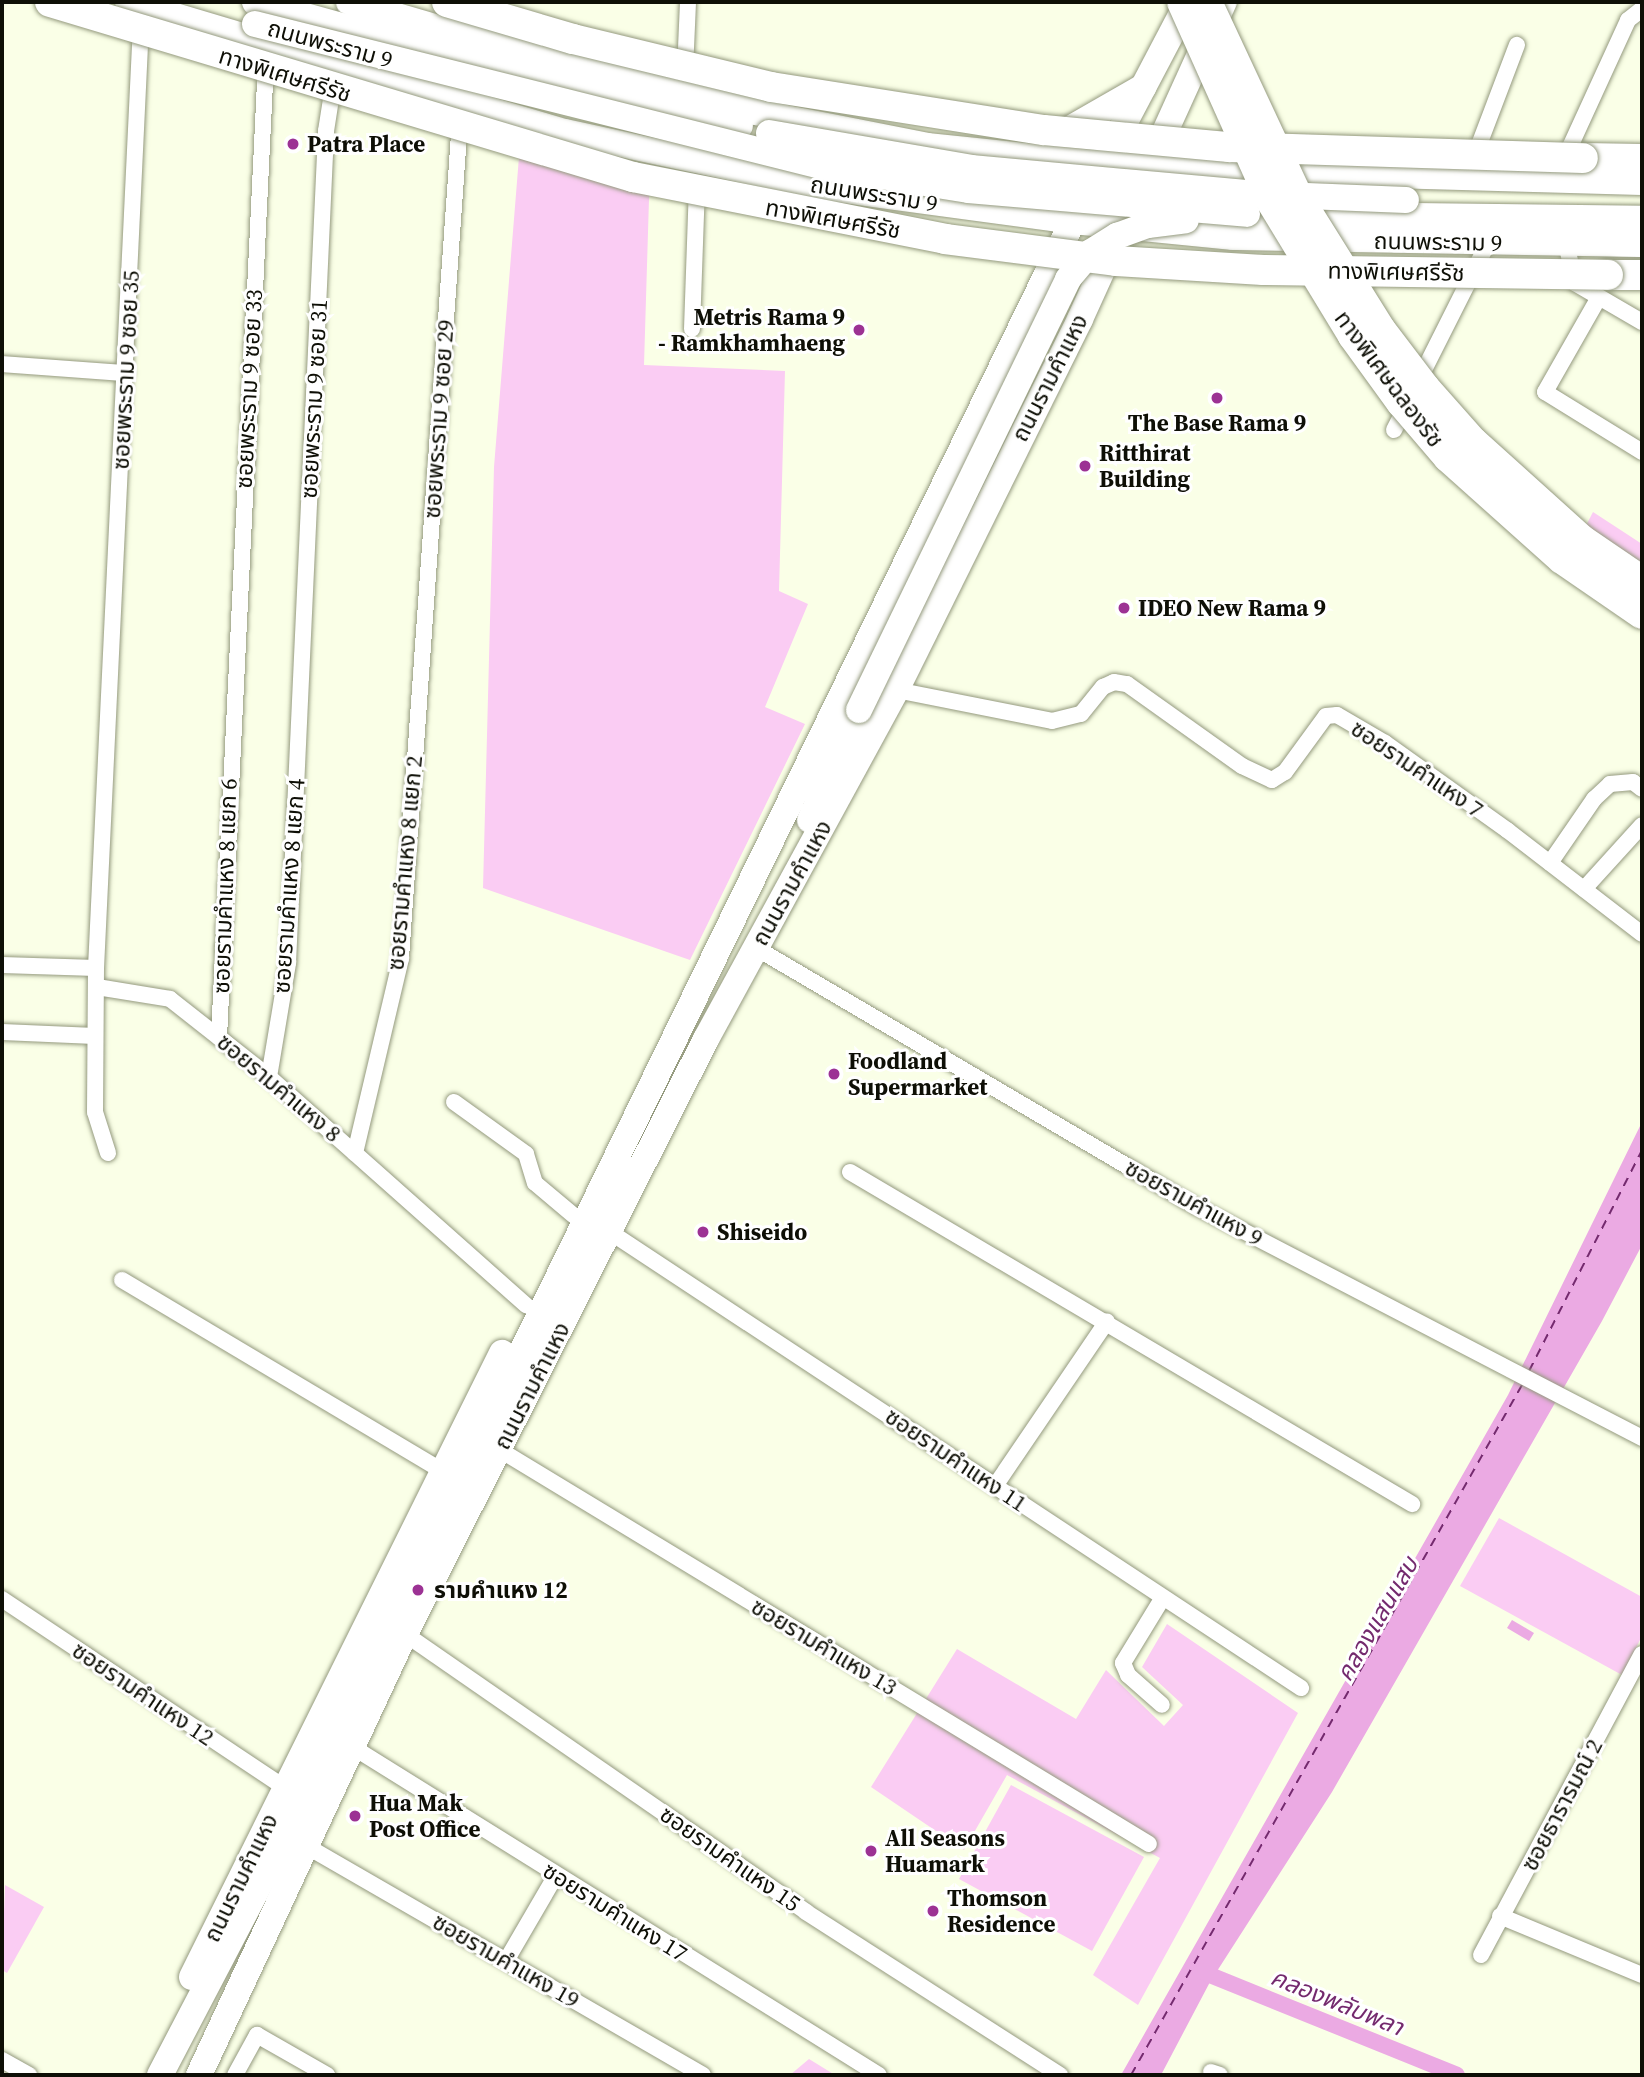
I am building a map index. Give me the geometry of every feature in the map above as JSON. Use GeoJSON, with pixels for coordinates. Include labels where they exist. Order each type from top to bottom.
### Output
{"type":"FeatureCollection","features":[{"type":"Feature","properties":{"kind":"highway","name":"ทางพิเศษศรีรัช"},"geometry":{"type":"LineString","coordinates":[[50,2],[502,141],[633,177],[945,239],[1116,261],[1263,270],[1642,275]]}},
{"type":"Feature","properties":{"kind":"highway"},"geometry":{"type":"LineString","coordinates":[[447,2],[573,39],[746,82],[863,104],[1044,130],[1229,147],[1642,159]]}},
{"type":"Feature","properties":{"kind":"highway","name":"ทางพิเศษฉลองรัช"},"geometry":{"type":"LineString","coordinates":[[1185,2],[1271,201],[1353,336],[1401,402],[1448,457],[1562,559],[1642,614]]}},
{"type":"Feature","properties":{"kind":"highway","name":"ทางพิเศษฉลองรัช"},"geometry":{"type":"LineString","coordinates":[[1207,2],[1299,199],[1381,330],[1425,388],[1472,442],[1583,540],[1642,581]]}},
{"type":"Feature","properties":{"kind":"main road","name":"ถนนพระราม 9"},"geometry":{"type":"LineString","coordinates":[[182,2],[830,146],[971,168],[1257,194],[1642,202]]}},
{"type":"Feature","properties":{"kind":"main road","name":"ถนนพระราม 9"},"geometry":{"type":"LineString","coordinates":[[349,2],[470,33],[557,62],[756,112],[978,153],[1210,170],[1642,182]]}},
{"type":"Feature","properties":{"kind":"main road","name":"ถนนรามคำแหง"},"geometry":{"type":"LineString","coordinates":[[143,2075],[443,1471],[536,1305],[650,1086],[1073,221],[1185,2]]}},
{"type":"Feature","properties":{"kind":"main road","name":"ถนนรามคำแหง"},"geometry":{"type":"LineString","coordinates":[[199,2075],[308,1847],[349,1751],[405,1634],[756,948],[896,690],[1080,318],[1120,225],[1224,2]]}},
{"type":"Feature","properties":{"kind":"main road","name":"ถนนพระราม 9"},"geometry":{"type":"LineString","coordinates":[[135,4],[259,18],[825,167],[968,190],[1247,214],[1642,219]]}},
{"type":"Feature","properties":{"kind":"main road","name":"ถนนพระราม 9"},"geometry":{"type":"LineString","coordinates":[[259,18],[336,64],[565,132],[758,175],[958,207],[1233,237],[1642,244]]}},
{"type":"Feature","properties":{"kind":"main road"},"geometry":{"type":"LineString","coordinates":[[978,153],[1022,147],[1065,133],[1144,86]]}},
{"type":"Feature","properties":{"kind":"main road"},"geometry":{"type":"LineString","coordinates":[[1180,99],[1184,135],[1210,170]]}},
{"type":"Feature","properties":{"kind":"main road"},"geometry":{"type":"LineString","coordinates":[[756,112],[772,131],[774,144],[771,159],[758,175]]}},
{"type":"Feature","properties":{"kind":"main road"},"geometry":{"type":"LineString","coordinates":[[958,207],[1010,242],[1033,273],[1038,294]]}},
{"type":"Feature","properties":{"kind":"main road"},"geometry":{"type":"LineString","coordinates":[[784,897],[812,816],[859,710],[1068,279],[1091,252],[1117,236],[1147,225],[1247,214]]}},
{"type":"Feature","properties":{"kind":"main road"},"geometry":{"type":"LineString","coordinates":[[1080,318],[1113,278],[1151,256],[1233,237]]}},
{"type":"Feature","properties":{"kind":"main road","name":"ถนนรามคำแหง"},"geometry":{"type":"LineString","coordinates":[[160,2075],[296,1816],[536,1305],[573,1215],[650,1086]]}},
{"type":"Feature","properties":{"kind":"main road","name":"ถนนรามคำแหง"},"geometry":{"type":"LineString","coordinates":[[182,2075],[254,1929],[349,1751]]}},
{"type":"Feature","properties":{"kind":"street"},"geometry":{"type":"LineString","coordinates":[[470,33],[473,2]]}},
{"type":"Feature","properties":{"kind":"street"},"geometry":{"type":"LineString","coordinates":[[684,94],[688,2]]}},
{"type":"Feature","properties":{"kind":"street","name":"ซอยพระราม 9 ซอย 35"},"geometry":{"type":"LineString","coordinates":[[96,968],[126,373],[135,4]]}},
{"type":"Feature","properties":{"kind":"street"},"geometry":{"type":"LineString","coordinates":[[1555,181],[1629,20],[1642,9]]}},
{"type":"Feature","properties":{"kind":"street","name":"ซอยพระราม 9 ซอย 33"},"geometry":{"type":"LineString","coordinates":[[231,735],[259,18]]}},
{"type":"Feature","properties":{"kind":"street"},"geometry":{"type":"LineString","coordinates":[[1466,179],[1517,46]]}},
{"type":"Feature","properties":{"kind":"street","name":"ซอยพระราม 9 ซอย 31"},"geometry":{"type":"LineString","coordinates":[[298,736],[326,131],[336,64]]}},
{"type":"Feature","properties":{"kind":"street","name":"ซอยพระราม 9 ซอย 29"},"geometry":{"type":"LineString","coordinates":[[416,737],[462,101]]}},
{"type":"Feature","properties":{"kind":"street"},"geometry":{"type":"LineString","coordinates":[[692,329],[698,163]]}},
{"type":"Feature","properties":{"kind":"street"},"geometry":{"type":"LineString","coordinates":[[1394,430],[1488,243]]}},
{"type":"Feature","properties":{"kind":"street"},"geometry":{"type":"LineString","coordinates":[[1566,243],[1575,283],[1642,323]]}},
{"type":"Feature","properties":{"kind":"street"},"geometry":{"type":"LineString","coordinates":[[1598,299],[1545,392],[1642,452]]}},
{"type":"Feature","properties":{"kind":"street"},"geometry":{"type":"LineString","coordinates":[[2,364],[126,373]]}},
{"type":"Feature","properties":{"kind":"street","name":"ซอยรามคำแหง 7"},"geometry":{"type":"LineString","coordinates":[[896,690],[1052,721],[1081,714],[1103,687],[1114,682],[1127,684],[1242,766],[1272,780],[1285,772],[1326,716],[1337,715],[1385,743],[1550,863],[1642,934]]}},
{"type":"Feature","properties":{"kind":"street","name":"ซอยรามคำแหง 8 แยก 6"},"geometry":{"type":"LineString","coordinates":[[219,1037],[231,735]]}},
{"type":"Feature","properties":{"kind":"street","name":"ซอยรามคำแหง 8 แยก 4"},"geometry":{"type":"LineString","coordinates":[[269,1077],[288,963],[298,736]]}},
{"type":"Feature","properties":{"kind":"street","name":"ซอยรามคำแหง 8 แยก 2"},"geometry":{"type":"LineString","coordinates":[[355,1153],[401,958],[416,737]]}},
{"type":"Feature","properties":{"kind":"street"},"geometry":{"type":"LineString","coordinates":[[1550,863],[1594,799],[1610,784],[1633,782],[1642,789]]}},
{"type":"Feature","properties":{"kind":"street"},"geometry":{"type":"LineString","coordinates":[[1584,889],[1642,825]]}},
{"type":"Feature","properties":{"kind":"street","name":"ซอยรามคำแหง 9"},"geometry":{"type":"LineString","coordinates":[[756,948],[1195,1206],[1482,1358],[1642,1438]]}},
{"type":"Feature","properties":{"kind":"street"},"geometry":{"type":"LineString","coordinates":[[2,965],[96,968],[95,1112],[108,1153]]}},
{"type":"Feature","properties":{"kind":"street","name":"ซอยรามคำแหง 8"},"geometry":{"type":"LineString","coordinates":[[97,987],[170,999],[269,1077],[536,1305]]}},
{"type":"Feature","properties":{"kind":"street"},"geometry":{"type":"LineString","coordinates":[[2,1032],[95,1036]]}},
{"type":"Feature","properties":{"kind":"street"},"geometry":{"type":"LineString","coordinates":[[454,1102],[526,1154],[535,1184],[573,1215]]}},
{"type":"Feature","properties":{"kind":"street"},"geometry":{"type":"LineString","coordinates":[[850,1172],[1107,1321],[1412,1504]]}},
{"type":"Feature","properties":{"kind":"street","name":"ซอยรามคำแหง 11"},"geometry":{"type":"LineString","coordinates":[[610,1232],[1301,1689]]}},
{"type":"Feature","properties":{"kind":"street"},"geometry":{"type":"LineString","coordinates":[[122,1280],[443,1471]]}},
{"type":"Feature","properties":{"kind":"street"},"geometry":{"type":"LineString","coordinates":[[995,1486],[1107,1321]]}},
{"type":"Feature","properties":{"kind":"street","name":"ซอยรามคำแหง 13"},"geometry":{"type":"LineString","coordinates":[[500,1450],[1149,1844]]}},
{"type":"Feature","properties":{"kind":"street","name":"ซอยรามคำแหง 12"},"geometry":{"type":"LineString","coordinates":[[2,1599],[285,1788]]}},
{"type":"Feature","properties":{"kind":"street"},"geometry":{"type":"LineString","coordinates":[[1162,1599],[1123,1663],[1128,1675],[1162,1704]]}},
{"type":"Feature","properties":{"kind":"street","name":"ซอยรามคำแหง 15"},"geometry":{"type":"LineString","coordinates":[[405,1634],[806,1912],[1060,2075]]}},
{"type":"Feature","properties":{"kind":"street","name":"ซอยธารารมณ์ 2"},"geometry":{"type":"LineString","coordinates":[[1481,1955],[1642,1654]]}},
{"type":"Feature","properties":{"kind":"street","name":"ซอยรามคำแหง 17"},"geometry":{"type":"LineString","coordinates":[[349,1751],[880,2075]]}},
{"type":"Feature","properties":{"kind":"street","name":"ซอยรามคำแหง 19"},"geometry":{"type":"LineString","coordinates":[[308,1847],[703,2075]]}},
{"type":"Feature","properties":{"kind":"street"},"geometry":{"type":"LineString","coordinates":[[506,1961],[556,1875]]}},
{"type":"Feature","properties":{"kind":"street"},"geometry":{"type":"LineString","coordinates":[[1500,1916],[1642,1975]]}},
{"type":"Feature","properties":{"kind":"street"},"geometry":{"type":"LineString","coordinates":[[234,2075],[257,2035],[327,2075]]}},
{"type":"Feature","properties":{"kind":"street"},"geometry":{"type":"LineString","coordinates":[[2,2060],[29,2075]]}},
{"type":"Feature","properties":{"kind":"shaded area"},"geometry":{"type":"Polygon","coordinates":[[[521,132],[650,166],[644,365],[785,371],[779,591],[808,604],[765,707],[805,724],[690,960],[483,888],[494,467],[521,132]]]}},
{"type":"Feature","properties":{"kind":"shaded area"},"geometry":{"type":"Polygon","coordinates":[[[1593,512],[1642,544],[1642,631],[1561,574],[1593,512]]]}},
{"type":"Feature","properties":{"kind":"shaded area"},"geometry":{"type":"Polygon","coordinates":[[[1642,1122],[1642,1245],[1602,1321],[1332,1792],[1210,1982],[1161,2075],[1121,2075],[1508,1395],[1642,1122]]]}},
{"type":"Feature","properties":{"kind":"shaded area"},"geometry":{"type":"Polygon","coordinates":[[[1499,1518],[1642,1597],[1642,1636],[1622,1675],[1460,1586],[1499,1518]]]}},
{"type":"Feature","properties":{"kind":"shaded area"},"geometry":{"type":"Polygon","coordinates":[[[1512,1620],[1534,1633],[1529,1641],[1507,1628],[1512,1620]]]}},
{"type":"Feature","properties":{"kind":"shaded area"},"geometry":{"type":"Polygon","coordinates":[[[1167,1624],[1298,1713],[1138,2005],[1093,1975],[1160,1858],[1007,1775],[964,1850],[871,1787],[957,1649],[1076,1719],[1106,1670],[1164,1726],[1183,1705],[1142,1667],[1167,1624]]]}},
{"type":"Feature","properties":{"kind":"shaded area"},"geometry":{"type":"Polygon","coordinates":[[[1011,1785],[1144,1857],[1092,1951],[959,1879],[1011,1785]]]}},
{"type":"Feature","properties":{"kind":"shaded area"},"geometry":{"type":"Polygon","coordinates":[[[5,1885],[44,1907],[7,1973],[2,1970],[5,1885]]]}},
{"type":"Feature","properties":{"kind":"shaded area"},"geometry":{"type":"Polygon","coordinates":[[[809,2059],[835,2075],[790,2075],[809,2059]]]}},
{"type":"Feature","properties":{"kind":"waterway","name":"คลองพลับพลา"},"geometry":{"type":"LineString","coordinates":[[1200,1971],[1457,2075]]}},
{"type":"Feature","properties":{"kind":"ferry route"},"geometry":{"type":"LineString","coordinates":[[1529,1371],[1642,1150]]}},
{"type":"Feature","properties":{"kind":"ferry route"},"geometry":{"type":"LineString","coordinates":[[1131,2075],[1522,1385]]}},
{"type":"Feature","properties":{"kind":"place","name":"Patra Place"},"geometry":{"type":"Point","coordinates":[293,144]}},
{"type":"Feature","properties":{"kind":"place","name":"Metris Rama 9 - Ramkhamhaeng"},"geometry":{"type":"Point","coordinates":[859,330]}},
{"type":"Feature","properties":{"kind":"place","name":"The Base Rama 9"},"geometry":{"type":"Point","coordinates":[1217,398]}},
{"type":"Feature","properties":{"kind":"place","name":"Ritthirat Building"},"geometry":{"type":"Point","coordinates":[1085,466]}},
{"type":"Feature","properties":{"kind":"place","name":"IDEO New Rama 9"},"geometry":{"type":"Point","coordinates":[1124,608]}},
{"type":"Feature","properties":{"kind":"place","name":"Foodland Supermarket"},"geometry":{"type":"Point","coordinates":[834,1074]}},
{"type":"Feature","properties":{"kind":"place","name":"Shiseido"},"geometry":{"type":"Point","coordinates":[703,1232]}},
{"type":"Feature","properties":{"kind":"place","name":"รามคำแหง 12"},"geometry":{"type":"Point","coordinates":[418,1590]}},
{"type":"Feature","properties":{"kind":"place","name":"Hua Mak Post Office"},"geometry":{"type":"Point","coordinates":[355,1816]}},
{"type":"Feature","properties":{"kind":"place","name":"All Seasons Huamark"},"geometry":{"type":"Point","coordinates":[871,1851]}},
{"type":"Feature","properties":{"kind":"place","name":"Thomson Residence"},"geometry":{"type":"Point","coordinates":[933,1911]}},
{"type":"Feature","properties":{"kind":"water label","name":"คลองแสนแสบ"},"geometry":{"type":"Point","coordinates":[1377,1619]}}]}
